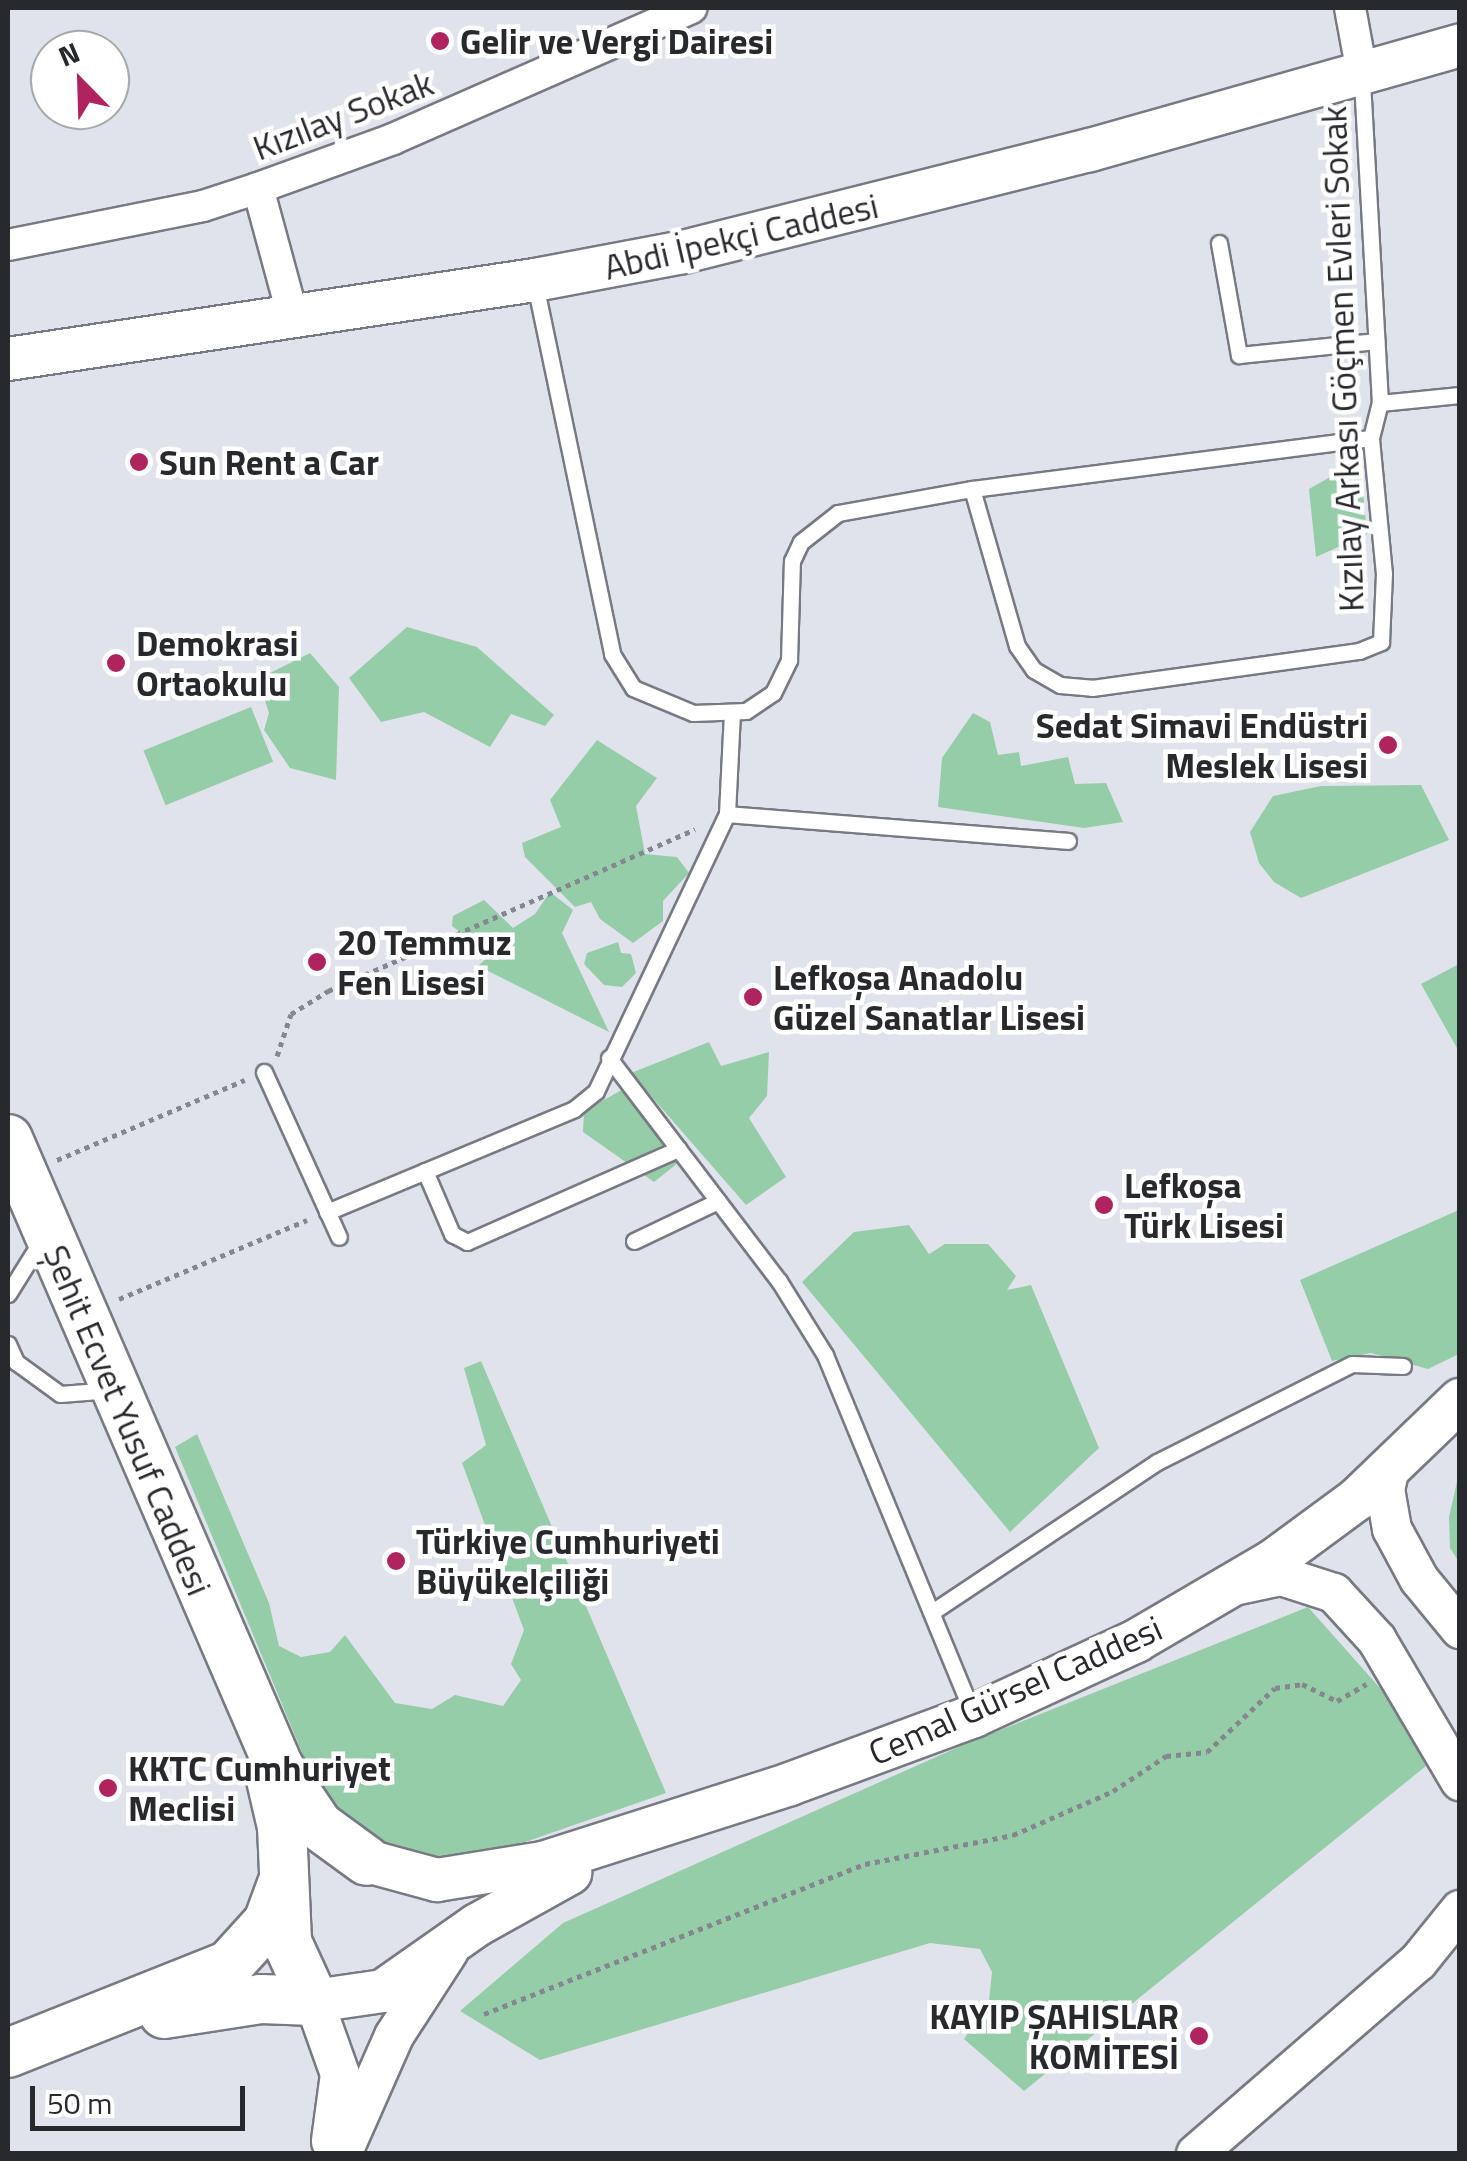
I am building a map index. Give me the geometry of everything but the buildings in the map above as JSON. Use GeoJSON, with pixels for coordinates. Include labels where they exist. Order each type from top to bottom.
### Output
{"type":"FeatureCollection","features":[{"type":"Feature","properties":{"kind":"main road","name":"Abdi İpekçi Caddesi"},"geometry":{"type":"LineString","coordinates":[[8,358],[534,280],[828,218],[1460,45]]}},
{"type":"Feature","properties":{"kind":"main road","name":"Şehit Ecvet Yusuf Caddesi"},"geometry":{"type":"LineString","coordinates":[[15,1157],[247,1700],[306,1811],[332,1838],[367,1861]]}},
{"type":"Feature","properties":{"kind":"main road","name":"Cemal Gürsel Caddesi"},"geometry":{"type":"LineString","coordinates":[[367,1861],[410,1877],[466,1879],[684,1820],[974,1716],[1136,1641],[1232,1587],[1320,1526],[1390,1468],[1460,1400]]}},
{"type":"Feature","properties":{"kind":"main road","name":"Şehit Ecvet Yusuf Caddesi"},"geometry":{"type":"LineString","coordinates":[[247,1700],[279,1810],[286,1942],[314,2001]]}},
{"type":"Feature","properties":{"kind":"main road","name":"Cemal Gürsel Caddesi"},"geometry":{"type":"LineString","coordinates":[[314,2001],[383,1992],[533,1892],[684,1820]]}},
{"type":"Feature","properties":{"kind":"main road"},"geometry":{"type":"LineString","coordinates":[[8,2054],[229,1965],[268,1922],[282,1884]]}},
{"type":"Feature","properties":{"kind":"main road"},"geometry":{"type":"LineString","coordinates":[[58,2036],[246,2000],[314,2001]]}},
{"type":"Feature","properties":{"kind":"street","name":"Kızılay Sokak"},"geometry":{"type":"LineString","coordinates":[[8,245],[203,206],[258,188],[394,139],[691,8]]}},
{"type":"Feature","properties":{"kind":"street"},"geometry":{"type":"LineString","coordinates":[[1350,8],[1362,72]]}},
{"type":"Feature","properties":{"kind":"street"},"geometry":{"type":"LineString","coordinates":[[258,188],[293,317]]}},
{"type":"Feature","properties":{"kind":"street"},"geometry":{"type":"LineString","coordinates":[[1390,1468],[1385,1489],[1392,1529],[1419,1579],[1460,1629]]}},
{"type":"Feature","properties":{"kind":"street"},"geometry":{"type":"LineString","coordinates":[[1232,1587],[1281,1576],[1334,1593],[1377,1640],[1460,1781]]}},
{"type":"Feature","properties":{"kind":"street"},"geometry":{"type":"LineString","coordinates":[[1196,2154],[1418,1962],[1460,1910]]}},
{"type":"Feature","properties":{"kind":"street"},"geometry":{"type":"LineString","coordinates":[[342,2154],[394,2036],[453,1945]]}},
{"type":"Feature","properties":{"kind":"street"},"geometry":{"type":"LineString","coordinates":[[1418,1962],[1460,1945]]}},
{"type":"Feature","properties":{"kind":"street"},"geometry":{"type":"LineString","coordinates":[[314,2001],[340,2074],[328,2154]]}},
{"type":"Feature","properties":{"kind":"lane","name":"Kızılay Arkası Göçmen Evleri Sokak"},"geometry":{"type":"LineString","coordinates":[[972,489],[1017,646],[1034,670],[1060,686],[1111,685],[1359,652],[1381,642],[1384,574],[1371,438],[1380,404],[1362,72]]}},
{"type":"Feature","properties":{"kind":"lane"},"geometry":{"type":"LineString","coordinates":[[1220,243],[1240,355],[1376,341]]}},
{"type":"Feature","properties":{"kind":"lane"},"geometry":{"type":"LineString","coordinates":[[534,280],[612,654],[633,688],[649,698],[693,713],[732,713],[760,702],[783,677],[792,562],[818,525],[859,506],[1371,438]]}},
{"type":"Feature","properties":{"kind":"lane"},"geometry":{"type":"LineString","coordinates":[[1380,404],[1460,395]]}},
{"type":"Feature","properties":{"kind":"lane"},"geometry":{"type":"LineString","coordinates":[[326,1212],[574,1109],[596,1091],[608,1058],[727,814],[732,713]]}},
{"type":"Feature","properties":{"kind":"lane"},"geometry":{"type":"LineString","coordinates":[[727,814],[1068,841]]}},
{"type":"Feature","properties":{"kind":"lane"},"geometry":{"type":"LineString","coordinates":[[608,1058],[718,1201],[825,1356],[974,1716]]}},
{"type":"Feature","properties":{"kind":"lane"},"geometry":{"type":"LineString","coordinates":[[264,1072],[339,1237]]}},
{"type":"Feature","properties":{"kind":"lane"},"geometry":{"type":"LineString","coordinates":[[425,1171],[452,1234],[467,1242],[678,1149]]}},
{"type":"Feature","properties":{"kind":"lane"},"geometry":{"type":"LineString","coordinates":[[634,1241],[718,1201]]}},
{"type":"Feature","properties":{"kind":"lane"},"geometry":{"type":"LineString","coordinates":[[8,1294],[47,1232]]}},
{"type":"Feature","properties":{"kind":"lane"},"geometry":{"type":"LineString","coordinates":[[8,1344],[16,1362],[60,1394],[116,1390]]}},
{"type":"Feature","properties":{"kind":"lane"},"geometry":{"type":"LineString","coordinates":[[932,1612],[1157,1462],[1352,1364],[1402,1366]]}},
{"type":"Feature","properties":{"kind":"path"},"geometry":{"type":"LineString","coordinates":[[15,1157],[264,1072],[282,1050],[291,1014],[328,990],[727,814]]}},
{"type":"Feature","properties":{"kind":"path"},"geometry":{"type":"LineString","coordinates":[[84,1314],[326,1212]]}},
{"type":"Feature","properties":{"kind":"path"},"geometry":{"type":"LineString","coordinates":[[484,2014],[866,1864],[1013,1834],[1114,1791],[1166,1756],[1207,1752],[1275,1688],[1302,1684],[1337,1701],[1372,1680]]}},
{"type":"Feature","properties":{"kind":"green space"},"geometry":{"type":"Polygon","coordinates":[[[1360,460],[1367,534],[1316,557],[1309,489],[1360,460]]]}},
{"type":"Feature","properties":{"kind":"green space"},"geometry":{"type":"Polygon","coordinates":[[[407,627],[477,647],[554,715],[545,726],[511,714],[490,747],[424,712],[381,722],[349,678],[407,627]]]}},
{"type":"Feature","properties":{"kind":"green space"},"geometry":{"type":"Polygon","coordinates":[[[310,653],[339,687],[336,780],[290,768],[264,730],[269,713],[258,679],[310,653]]]}},
{"type":"Feature","properties":{"kind":"green space"},"geometry":{"type":"Polygon","coordinates":[[[251,707],[273,762],[166,805],[143,750],[251,707]]]}},
{"type":"Feature","properties":{"kind":"green space"},"geometry":{"type":"Polygon","coordinates":[[[973,713],[990,722],[998,755],[1019,752],[1021,766],[1068,757],[1075,784],[1106,783],[1123,822],[1084,828],[938,807],[942,758],[973,713]]]}},
{"type":"Feature","properties":{"kind":"green space"},"geometry":{"type":"Polygon","coordinates":[[[597,740],[657,778],[636,806],[645,854],[677,857],[689,873],[663,901],[663,921],[633,943],[600,919],[591,902],[575,907],[525,857],[522,843],[561,827],[550,800],[597,740]]]}},
{"type":"Feature","properties":{"kind":"green space"},"geometry":{"type":"Polygon","coordinates":[[[1421,785],[1449,840],[1301,898],[1274,882],[1259,863],[1250,832],[1273,796],[1321,786],[1421,785]]]}},
{"type":"Feature","properties":{"kind":"green space"},"geometry":{"type":"Polygon","coordinates":[[[550,892],[573,910],[562,933],[609,1032],[478,966],[490,955],[452,926],[453,916],[484,900],[513,928],[535,914],[550,892]]]}},
{"type":"Feature","properties":{"kind":"green space"},"geometry":{"type":"Polygon","coordinates":[[[618,942],[621,953],[631,954],[636,973],[622,987],[604,985],[584,964],[587,953],[618,942]]]}},
{"type":"Feature","properties":{"kind":"green space"},"geometry":{"type":"Polygon","coordinates":[[[1459,964],[1460,1050],[1458,1050],[1421,984],[1459,964]]]}},
{"type":"Feature","properties":{"kind":"green space"},"geometry":{"type":"Polygon","coordinates":[[[709,1042],[721,1066],[769,1052],[767,1096],[749,1118],[786,1177],[746,1205],[631,1073],[709,1042]]]}},
{"type":"Feature","properties":{"kind":"green space"},"geometry":{"type":"Polygon","coordinates":[[[627,1087],[667,1135],[678,1163],[654,1182],[583,1132],[584,1111],[627,1087]]]}},
{"type":"Feature","properties":{"kind":"green space"},"geometry":{"type":"Polygon","coordinates":[[[1459,1210],[1459,1354],[1428,1369],[1371,1353],[1332,1361],[1300,1280],[1459,1210]]]}},
{"type":"Feature","properties":{"kind":"green space"},"geometry":{"type":"Polygon","coordinates":[[[909,1225],[929,1254],[945,1244],[988,1244],[1016,1276],[1007,1290],[1031,1285],[1099,1448],[1010,1532],[802,1282],[854,1232],[909,1225]]]}},
{"type":"Feature","properties":{"kind":"green space"},"geometry":{"type":"Polygon","coordinates":[[[481,1361],[666,1793],[459,1865],[398,1860],[331,1822],[175,1447],[197,1434],[269,1603],[279,1646],[301,1657],[330,1652],[345,1635],[395,1703],[432,1709],[455,1695],[503,1706],[521,1680],[511,1664],[524,1630],[462,1463],[486,1445],[464,1368],[481,1361]]]}},
{"type":"Feature","properties":{"kind":"green space"},"geometry":{"type":"Polygon","coordinates":[[[1459,1473],[1459,1562],[1450,1548],[1449,1517],[1459,1473]]]}},
{"type":"Feature","properties":{"kind":"green space"},"geometry":{"type":"Polygon","coordinates":[[[1308,1607],[1396,1706],[1426,1766],[1024,2091],[964,2039],[989,2001],[992,1972],[980,1949],[930,1943],[540,2060],[460,2011],[563,1923],[963,1745],[1308,1607]]]}},
{"type":"Feature","properties":{"kind":"place","name":"Gelir ve Vergi Dairesi"},"geometry":{"type":"Point","coordinates":[440,41]}},
{"type":"Feature","properties":{"kind":"place","name":"Sun Rent a Car"},"geometry":{"type":"Point","coordinates":[139,462]}},
{"type":"Feature","properties":{"kind":"place","name":"Demokrasi Ortaokulu"},"geometry":{"type":"Point","coordinates":[116,663]}},
{"type":"Feature","properties":{"kind":"place","name":"Sedat Simavi Endüstri Meslek Lisesi"},"geometry":{"type":"Point","coordinates":[1388,745]}},
{"type":"Feature","properties":{"kind":"place","name":"20 Temmuz Fen Lisesi"},"geometry":{"type":"Point","coordinates":[317,962]}},
{"type":"Feature","properties":{"kind":"place","name":"Lefkoşa Anadolu Güzel Sanatlar Lisesi"},"geometry":{"type":"Point","coordinates":[753,997]}},
{"type":"Feature","properties":{"kind":"place","name":"Lefkoşa Türk Lisesi"},"geometry":{"type":"Point","coordinates":[1104,1205]}},
{"type":"Feature","properties":{"kind":"place","name":"Türkiye Cumhuriyeti Büyükelçiliği"},"geometry":{"type":"Point","coordinates":[396,1561]}},
{"type":"Feature","properties":{"kind":"place","name":"KKTC Cumhuriyet Meclisi"},"geometry":{"type":"Point","coordinates":[108,1788]}},
{"type":"Feature","properties":{"kind":"place","name":"KAYIP ŞAHISLAR KOMİTESİ"},"geometry":{"type":"Point","coordinates":[1199,2036]}}]}
